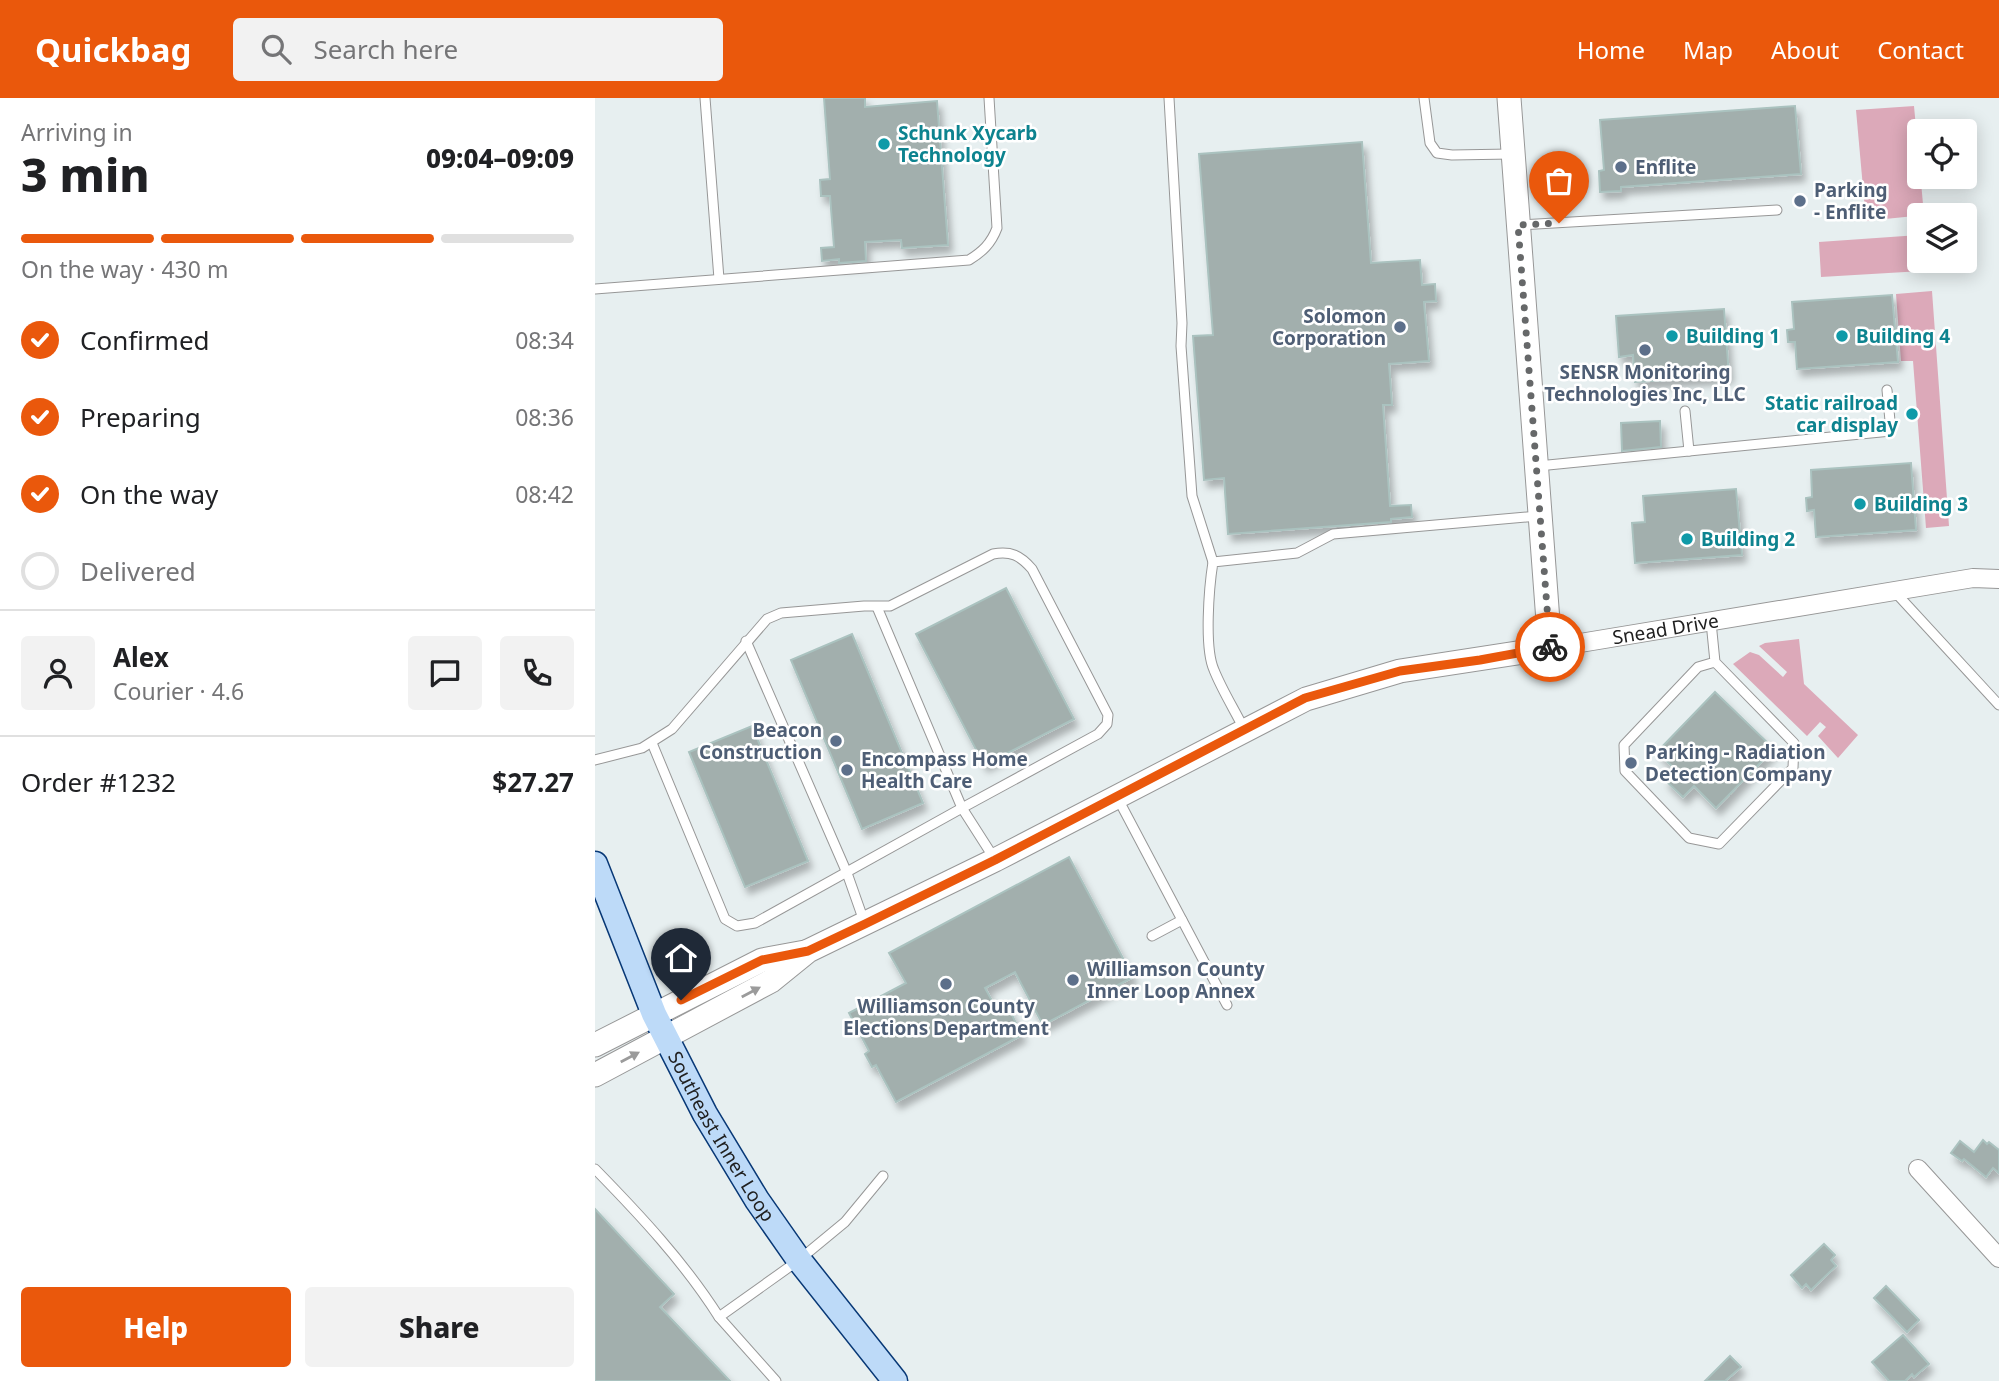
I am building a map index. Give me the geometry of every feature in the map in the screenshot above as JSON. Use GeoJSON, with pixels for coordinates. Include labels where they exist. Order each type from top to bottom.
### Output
{"type":"FeatureCollection","features":[{"type":"Feature","properties":{"kind":"main road","name":"Southeast Inner Loop"},"geometry":{"type":"LineString","coordinates":[[595,864],[654,1014],[705,1114],[757,1200],[800,1260],[895,1381]]}},
{"type":"Feature","properties":{"kind":"street"},"geometry":{"type":"LineString","coordinates":[[1509,98],[1551,648]]}},
{"type":"Feature","properties":{"kind":"street","name":"Snead Drive"},"geometry":{"type":"LineString","coordinates":[[595,1075],[771,981],[808,951],[995,860],[1305,698],[1400,671],[1973,578],[1999,579]]}},
{"type":"Feature","properties":{"kind":"street","name":"Snead Drive"},"geometry":{"type":"LineString","coordinates":[[595,1045],[762,960],[808,951]]}},
{"type":"Feature","properties":{"kind":"street"},"geometry":{"type":"LineString","coordinates":[[1919,1169],[1999,1258]]}},
{"type":"Feature","properties":{"kind":"lane"},"geometry":{"type":"LineString","coordinates":[[705,98],[719,279]]}},
{"type":"Feature","properties":{"kind":"lane"},"geometry":{"type":"LineString","coordinates":[[595,289],[969,260],[982,252],[993,239],[997,228],[989,98]]}},
{"type":"Feature","properties":{"kind":"lane"},"geometry":{"type":"LineString","coordinates":[[1169,98],[1182,323],[1181,346],[1192,496],[1213,562],[1209,583],[1213,668],[1244,729]]}},
{"type":"Feature","properties":{"kind":"lane"},"geometry":{"type":"LineString","coordinates":[[1424,98],[1430,143],[1437,153],[1513,153]]}},
{"type":"Feature","properties":{"kind":"lane"},"geometry":{"type":"LineString","coordinates":[[1518,225],[1777,211]]}},
{"type":"Feature","properties":{"kind":"lane"},"geometry":{"type":"LineString","coordinates":[[1537,466],[1891,431],[1887,390]]}},
{"type":"Feature","properties":{"kind":"lane"},"geometry":{"type":"LineString","coordinates":[[1685,411],[1689,451]]}},
{"type":"Feature","properties":{"kind":"lane"},"geometry":{"type":"LineString","coordinates":[[1213,562],[1297,553],[1333,534],[1541,516]]}},
{"type":"Feature","properties":{"kind":"lane"},"geometry":{"type":"LineString","coordinates":[[595,760],[642,748],[672,729],[767,619],[781,613],[890,606],[993,554],[1006,552],[1021,556],[1032,569],[1108,715],[1107,724],[1098,734],[755,923],[737,926],[725,919],[652,743]]}},
{"type":"Feature","properties":{"kind":"lane"},"geometry":{"type":"LineString","coordinates":[[1895,592],[1999,705]]}},
{"type":"Feature","properties":{"kind":"lane"},"geometry":{"type":"LineString","coordinates":[[877,607],[962,808],[995,860]]}},
{"type":"Feature","properties":{"kind":"lane"},"geometry":{"type":"LineString","coordinates":[[1711,622],[1715,662],[1794,743],[1793,768],[1719,844],[1689,838],[1625,771],[1624,745],[1698,667],[1715,662]]}},
{"type":"Feature","properties":{"kind":"lane"},"geometry":{"type":"LineString","coordinates":[[746,641],[847,873],[865,924]]}},
{"type":"Feature","properties":{"kind":"lane"},"geometry":{"type":"LineString","coordinates":[[1116,796],[1227,1006]]}},
{"type":"Feature","properties":{"kind":"lane"},"geometry":{"type":"LineString","coordinates":[[1151,936],[1182,920]]}},
{"type":"Feature","properties":{"kind":"lane"},"geometry":{"type":"LineString","coordinates":[[595,1169],[696,1280],[719,1317],[776,1381]]}},
{"type":"Feature","properties":{"kind":"lane"},"geometry":{"type":"LineString","coordinates":[[719,1317],[800,1260],[848,1219],[883,1176]]}},
{"type":"Feature","properties":{"kind":"shaded area"},"geometry":{"type":"Polygon","coordinates":[[[1914,106],[1915,119],[1907,119],[1907,189],[1922,189],[1923,203],[1907,203],[1907,217],[1866,221],[1856,110],[1914,106]]]}},
{"type":"Feature","properties":{"kind":"shaded area"},"geometry":{"type":"Polygon","coordinates":[[[1907,236],[1907,272],[1821,277],[1819,242],[1907,236]]]}},
{"type":"Feature","properties":{"kind":"shaded area"},"geometry":{"type":"Polygon","coordinates":[[[1932,291],[1949,526],[1926,528],[1913,361],[1901,361],[1896,294],[1932,291]]]}},
{"type":"Feature","properties":{"kind":"shaded area"},"geometry":{"type":"Polygon","coordinates":[[[1799,639],[1804,684],[1858,735],[1838,758],[1818,736],[1826,727],[1820,722],[1807,736],[1733,664],[1750,652],[1759,655],[1783,677],[1787,672],[1759,646],[1799,639]]]}},
{"type":"Feature","properties":{"kind":"building","name":"Schunk Xycarb Technology"},"geometry":{"type":"Polygon","coordinates":[[[824,98],[865,98],[865,107],[937,101],[948,245],[902,248],[901,240],[865,242],[866,261],[822,261],[821,248],[834,247],[830,196],[821,196],[820,180],[830,179],[824,98]]]}},
{"type":"Feature","properties":{"kind":"building"},"geometry":{"type":"Polygon","coordinates":[[[1795,106],[1801,174],[1621,187],[1621,191],[1600,192],[1599,171],[1604,170],[1600,120],[1795,106]]]}},
{"type":"Feature","properties":{"kind":"building"},"geometry":{"type":"Polygon","coordinates":[[[1362,142],[1371,263],[1420,260],[1422,285],[1435,284],[1436,301],[1424,302],[1429,361],[1389,364],[1392,405],[1383,405],[1390,506],[1411,505],[1412,517],[1391,519],[1391,522],[1228,534],[1224,478],[1204,480],[1193,336],[1213,335],[1199,154],[1362,142]]]}},
{"type":"Feature","properties":{"kind":"building","name":"Building 4"},"geometry":{"type":"Polygon","coordinates":[[[1892,295],[1898,362],[1797,369],[1795,342],[1788,342],[1787,330],[1794,329],[1792,302],[1892,295]]]}},
{"type":"Feature","properties":{"kind":"building","name":"Building 1"},"geometry":{"type":"Polygon","coordinates":[[[1724,309],[1729,376],[1635,382],[1633,355],[1619,357],[1616,316],[1724,309]]]}},
{"type":"Feature","properties":{"kind":"building"},"geometry":{"type":"Polygon","coordinates":[[[1660,421],[1661,447],[1622,451],[1621,423],[1660,421]]]}},
{"type":"Feature","properties":{"kind":"building","name":"Building 3"},"geometry":{"type":"Polygon","coordinates":[[[1911,463],[1916,530],[1816,537],[1814,510],[1807,511],[1806,498],[1812,497],[1811,470],[1911,463]]]}},
{"type":"Feature","properties":{"kind":"building","name":"Building 2"},"geometry":{"type":"Polygon","coordinates":[[[1736,489],[1742,555],[1635,563],[1632,523],[1645,522],[1643,496],[1736,489]]]}},
{"type":"Feature","properties":{"kind":"building"},"geometry":{"type":"Polygon","coordinates":[[[1006,588],[1074,719],[984,765],[916,634],[1006,588]]]}},
{"type":"Feature","properties":{"kind":"building"},"geometry":{"type":"Polygon","coordinates":[[[852,634],[923,803],[862,829],[791,660],[852,634]]]}},
{"type":"Feature","properties":{"kind":"building"},"geometry":{"type":"Polygon","coordinates":[[[1715,692],[1774,749],[1716,808],[1694,786],[1683,797],[1665,780],[1675,769],[1657,752],[1715,692]]]}},
{"type":"Feature","properties":{"kind":"building"},"geometry":{"type":"Polygon","coordinates":[[[752,726],[808,861],[745,887],[689,752],[752,726]]]}},
{"type":"Feature","properties":{"kind":"building","name":"Williamson County Inner Loop Annex"},"geometry":{"type":"Polygon","coordinates":[[[1069,857],[1133,977],[1043,1025],[1015,972],[985,988],[997,1010],[1007,1005],[1022,1035],[896,1102],[876,1065],[872,1067],[865,1054],[869,1051],[849,1013],[906,983],[889,953],[1069,857]]]}},
{"type":"Feature","properties":{"kind":"building"},"geometry":{"type":"Polygon","coordinates":[[[1983,1140],[1999,1150],[1999,1173],[1993,1168],[1986,1177],[1964,1159],[1962,1161],[1951,1153],[1960,1141],[1974,1152],[1983,1140]]]}},
{"type":"Feature","properties":{"kind":"building"},"geometry":{"type":"Polygon","coordinates":[[[595,1209],[674,1294],[660,1307],[730,1381],[595,1381],[595,1209]]]}},
{"type":"Feature","properties":{"kind":"building"},"geometry":{"type":"Polygon","coordinates":[[[1824,1244],[1835,1255],[1831,1260],[1836,1266],[1811,1290],[1806,1284],[1802,1288],[1791,1275],[1824,1244]]]}},
{"type":"Feature","properties":{"kind":"building"},"geometry":{"type":"Polygon","coordinates":[[[1886,1286],[1919,1320],[1907,1332],[1874,1298],[1886,1286]]]}},
{"type":"Feature","properties":{"kind":"building"},"geometry":{"type":"Polygon","coordinates":[[[1903,1335],[1929,1364],[1905,1381],[1889,1381],[1872,1362],[1903,1335]]]}},
{"type":"Feature","properties":{"kind":"building"},"geometry":{"type":"Polygon","coordinates":[[[1730,1356],[1741,1367],[1725,1381],[1705,1381],[1730,1356]]]}},
{"type":"Feature","properties":{"kind":"way so far"},"geometry":{"type":"LineString","coordinates":[[1550,647],[1518,225],[1559,223]]}},
{"type":"Feature","properties":{"kind":"place","name":"Schunk Xycarb Technology"},"geometry":{"type":"Point","coordinates":[884,144]}},
{"type":"Feature","properties":{"kind":"place","name":"Enflite"},"geometry":{"type":"Point","coordinates":[1621,167]}},
{"type":"Feature","properties":{"kind":"place","name":"Parking - Enflite"},"geometry":{"type":"Point","coordinates":[1800,201]}},
{"type":"Feature","properties":{"kind":"place","name":"Solomon Corporation"},"geometry":{"type":"Point","coordinates":[1400,327]}},
{"type":"Feature","properties":{"kind":"place","name":"Building 1"},"geometry":{"type":"Point","coordinates":[1672,336]}},
{"type":"Feature","properties":{"kind":"place","name":"Building 4"},"geometry":{"type":"Point","coordinates":[1842,336]}},
{"type":"Feature","properties":{"kind":"place","name":"SENSR Monitoring Technologies Inc, LLC"},"geometry":{"type":"Point","coordinates":[1645,350]}},
{"type":"Feature","properties":{"kind":"place","name":"Static railroad car display"},"geometry":{"type":"Point","coordinates":[1912,414]}},
{"type":"Feature","properties":{"kind":"place","name":"Building 3"},"geometry":{"type":"Point","coordinates":[1860,504]}},
{"type":"Feature","properties":{"kind":"place","name":"Building 2"},"geometry":{"type":"Point","coordinates":[1687,539]}},
{"type":"Feature","properties":{"kind":"place","name":"Beacon Construction"},"geometry":{"type":"Point","coordinates":[836,741]}},
{"type":"Feature","properties":{"kind":"place","name":"Parking - Radiation Detection Company"},"geometry":{"type":"Point","coordinates":[1631,763]}},
{"type":"Feature","properties":{"kind":"place","name":"Encompass Home Health Care"},"geometry":{"type":"Point","coordinates":[847,770]}},
{"type":"Feature","properties":{"kind":"place","name":"Williamson County Inner Loop Annex"},"geometry":{"type":"Point","coordinates":[1073,980]}},
{"type":"Feature","properties":{"kind":"place","name":"Williamson County Elections Department"},"geometry":{"type":"Point","coordinates":[946,984]}},
{"type":"Feature","properties":{"kind":"route"},"geometry":{"type":"LineString","coordinates":[[681,1000],[762,960],[808,951],[865,924],[995,860],[1305,698],[1400,671],[1550,647]]}}]}
